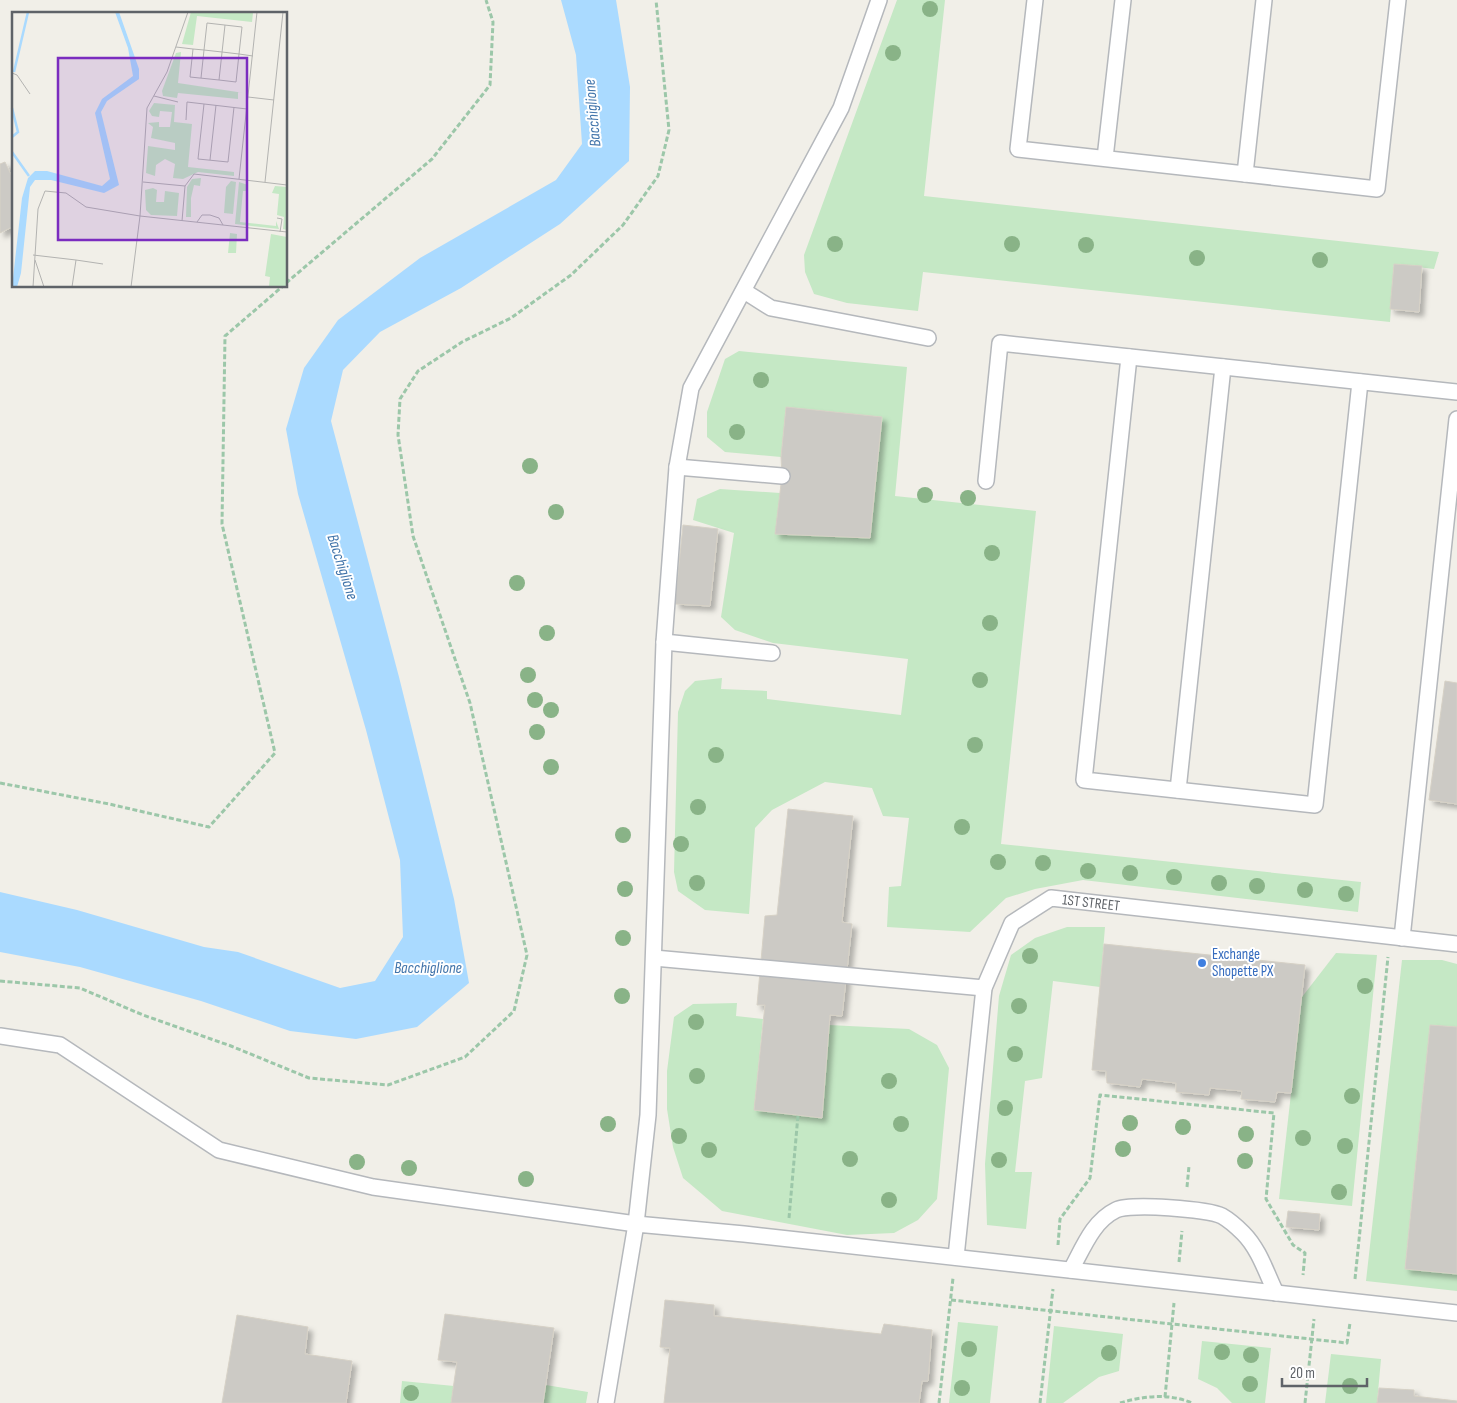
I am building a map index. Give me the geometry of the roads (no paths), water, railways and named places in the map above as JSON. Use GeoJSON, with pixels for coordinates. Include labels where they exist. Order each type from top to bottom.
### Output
{"type":"FeatureCollection","features":[{"type":"Feature","properties":{"kind":"lane"},"geometry":{"type":"LineString","coordinates":[[606,1403],[636,1224],[648,1115],[664,642],[677,467],[691,388],[744,292],[840,108],[879,0]]}},
{"type":"Feature","properties":{"kind":"lane"},"geometry":{"type":"LineString","coordinates":[[1035,0],[1018,149],[1377,189],[1398,0]]}},
{"type":"Feature","properties":{"kind":"lane"},"geometry":{"type":"LineString","coordinates":[[1105,158],[1123,0]]}},
{"type":"Feature","properties":{"kind":"lane"},"geometry":{"type":"LineString","coordinates":[[1245,174],[1264,0]]}},
{"type":"Feature","properties":{"kind":"lane"},"geometry":{"type":"LineString","coordinates":[[744,292],[771,308],[928,338]]}},
{"type":"Feature","properties":{"kind":"lane"},"geometry":{"type":"LineString","coordinates":[[986,481],[1000,343],[1457,392]]}},
{"type":"Feature","properties":{"kind":"lane"},"geometry":{"type":"LineString","coordinates":[[1129,358],[1084,780],[1178,790],[1315,804],[1360,382]]}},
{"type":"Feature","properties":{"kind":"lane"},"geometry":{"type":"LineString","coordinates":[[1178,790],[1223,367]]}},
{"type":"Feature","properties":{"kind":"lane"},"geometry":{"type":"LineString","coordinates":[[1396,937],[1457,419]]}},
{"type":"Feature","properties":{"kind":"lane"},"geometry":{"type":"LineString","coordinates":[[677,467],[782,476]]}},
{"type":"Feature","properties":{"kind":"lane"},"geometry":{"type":"LineString","coordinates":[[664,642],[772,653]]}},
{"type":"Feature","properties":{"kind":"lane","name":"1ST STREET"},"geometry":{"type":"LineString","coordinates":[[956,1257],[984,988],[1012,923],[1051,898],[1457,944]]}},
{"type":"Feature","properties":{"kind":"lane"},"geometry":{"type":"LineString","coordinates":[[654,958],[984,988]]}},
{"type":"Feature","properties":{"kind":"lane"},"geometry":{"type":"LineString","coordinates":[[0,1036],[60,1044],[117,1080],[219,1150],[373,1187],[636,1224],[788,1238],[1457,1313]]}},
{"type":"Feature","properties":{"kind":"lane"},"geometry":{"type":"LineString","coordinates":[[1071,1270],[1096,1226],[1116,1210],[1133,1205],[1176,1209],[1221,1216],[1242,1232],[1254,1246],[1276,1293]]}},
{"type":"Feature","properties":{"kind":"water","name":"Bacchiglione"},"geometry":{"type":"Polygon","coordinates":[[[561,0],[616,0],[630,87],[629,161],[560,224],[461,288],[380,332],[343,370],[331,421],[399,677],[454,899],[469,983],[417,1027],[356,1039],[290,1031],[201,1001],[80,967],[0,952],[0,892],[77,910],[204,947],[238,952],[340,988],[375,981],[403,937],[400,860],[366,730],[298,494],[286,429],[304,368],[338,320],[420,258],[556,180],[582,144],[576,55],[561,0]]]}},
{"type":"Feature","properties":{"kind":"place","name":"Exchange Shopette PX"},"geometry":{"type":"Point","coordinates":[1202,963]}}]}
